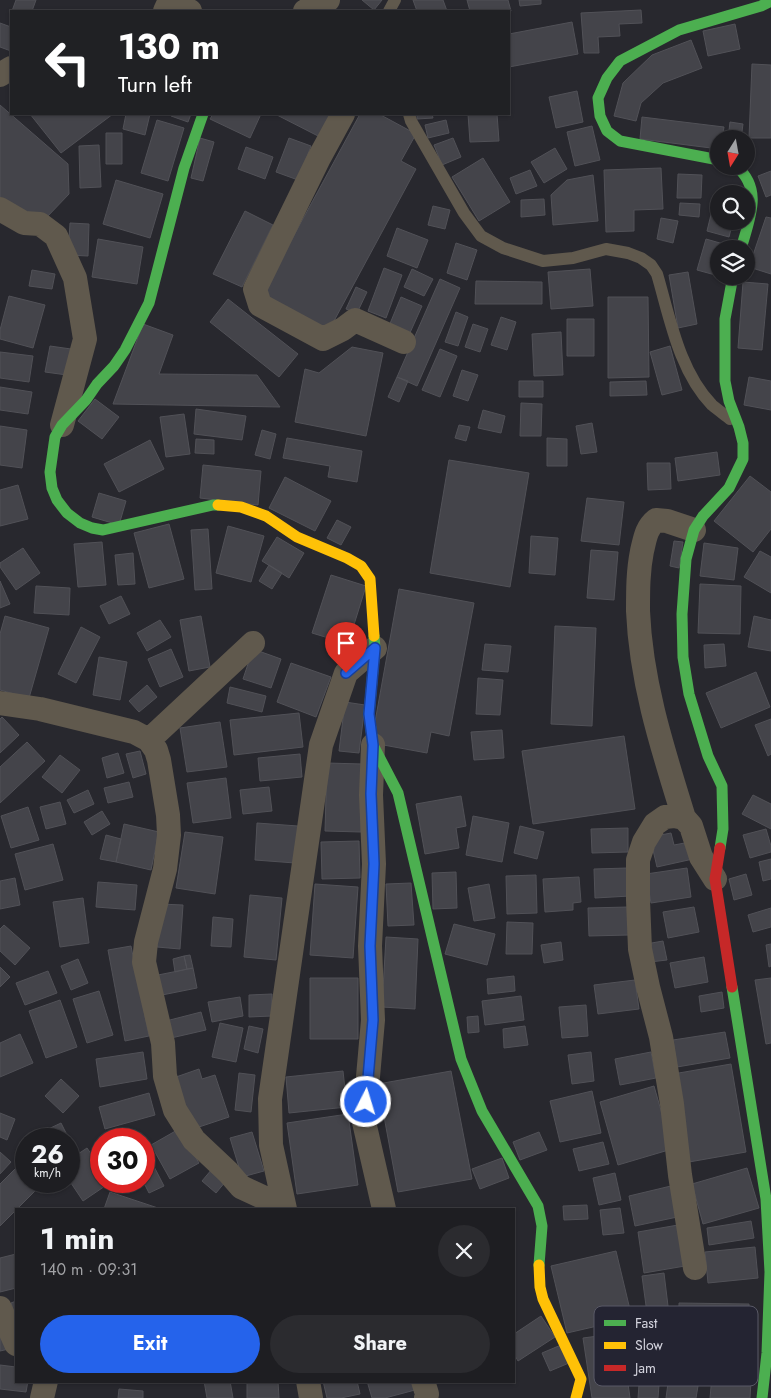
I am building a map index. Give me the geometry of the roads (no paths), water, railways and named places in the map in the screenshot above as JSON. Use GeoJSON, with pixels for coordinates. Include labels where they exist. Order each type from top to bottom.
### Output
{"type":"FeatureCollection","features":[{"type":"Feature","properties":{"kind":"street"},"geometry":{"type":"LineString","coordinates":[[307,10],[328,0]]}},
{"type":"Feature","properties":{"kind":"street"},"geometry":{"type":"LineString","coordinates":[[710,158],[620,141],[607,131],[600,116],[598,98],[607,78],[620,61],[646,46],[679,30],[761,6],[771,1]]}},
{"type":"Feature","properties":{"kind":"street"},"geometry":{"type":"LineString","coordinates":[[202,115],[184,168],[149,303],[125,350],[114,366],[62,425],[55,437],[50,472],[52,488],[57,500],[67,513],[80,523],[103,530],[213,506],[241,507],[266,516],[297,537],[347,558],[361,566],[370,579],[375,648],[369,714],[373,745],[371,794],[374,864],[370,946],[373,1020],[364,1122],[384,1208]]}},
{"type":"Feature","properties":{"kind":"street"},"geometry":{"type":"LineString","coordinates":[[342,115],[319,158],[255,289],[260,305],[323,339],[343,329],[355,320],[404,342]]}},
{"type":"Feature","properties":{"kind":"street"},"geometry":{"type":"LineString","coordinates":[[743,240],[753,202],[752,184],[747,175]]}},
{"type":"Feature","properties":{"kind":"street"},"geometry":{"type":"LineString","coordinates":[[0,208],[24,223],[40,224],[56,236],[75,278],[85,339],[62,425]]}},
{"type":"Feature","properties":{"kind":"street"},"geometry":{"type":"LineString","coordinates":[[731,285],[725,319],[725,381],[729,401],[740,427],[743,459],[729,488],[694,530],[686,559],[683,581],[683,656],[689,694],[698,726],[708,756],[722,786],[723,830],[715,879],[766,1199],[770,1272],[767,1353],[762,1398]]}},
{"type":"Feature","properties":{"kind":"street"},"geometry":{"type":"LineString","coordinates":[[694,530],[667,521],[656,520],[651,524],[647,532],[639,564],[640,645],[651,707],[684,818],[691,826],[701,857],[715,879]]}},
{"type":"Feature","properties":{"kind":"street"},"geometry":{"type":"LineString","coordinates":[[149,740],[253,643]]}},
{"type":"Feature","properties":{"kind":"street"},"geometry":{"type":"LineString","coordinates":[[284,1208],[271,1145],[270,1099],[321,745],[346,673],[375,648]]}},
{"type":"Feature","properties":{"kind":"street"},"geometry":{"type":"LineString","coordinates":[[0,703],[40,708],[134,732],[149,740],[156,750],[168,815],[169,835],[165,869],[146,942],[144,962],[163,1043],[165,1076],[175,1110],[194,1140],[241,1187],[284,1208]]}},
{"type":"Feature","properties":{"kind":"street"},"geometry":{"type":"LineString","coordinates":[[373,745],[398,793],[461,1059],[482,1111],[538,1206],[542,1230],[538,1254],[538,1275],[541,1290],[550,1314],[581,1379],[576,1398]]}},
{"type":"Feature","properties":{"kind":"street"},"geometry":{"type":"LineString","coordinates":[[684,818],[674,816],[665,818],[655,824],[644,842],[638,860],[638,900],[640,949],[667,1075],[695,1268]]}},
{"type":"Feature","properties":{"kind":"street"},"geometry":{"type":"LineString","coordinates":[[0,1308],[15,1342]]}},
{"type":"Feature","properties":{"kind":"street"},"geometry":{"type":"LineString","coordinates":[[42,1398],[46,1383]]}},
{"type":"Feature","properties":{"kind":"street"},"geometry":{"type":"LineString","coordinates":[[308,1383],[311,1398]]}},
{"type":"Feature","properties":{"kind":"street"},"geometry":{"type":"LineString","coordinates":[[424,1383],[427,1394],[426,1398]]}},
{"type":"Feature","properties":{"kind":"lane"},"geometry":{"type":"LineString","coordinates":[[409,115],[464,213],[481,236],[503,248],[543,261],[573,258],[606,249],[634,255],[651,266],[657,274],[678,348],[689,372],[712,405],[740,427]]}}]}
